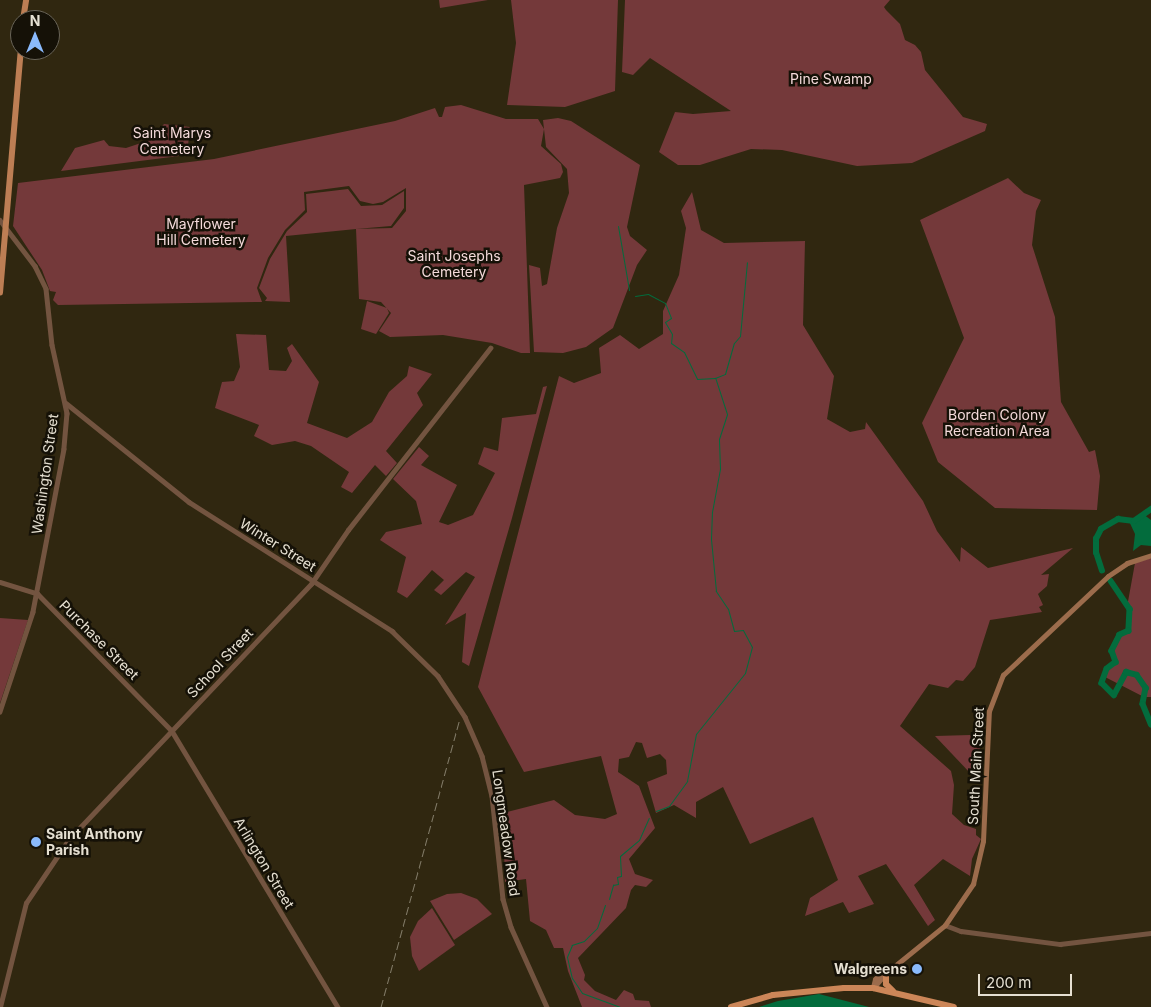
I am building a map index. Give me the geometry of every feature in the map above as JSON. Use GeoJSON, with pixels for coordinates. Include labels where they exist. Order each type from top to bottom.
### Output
{"type":"FeatureCollection","features":[{"type":"Feature","properties":{"kind":"highway"},"geometry":{"type":"LineString","coordinates":[[886,973],[887,986],[898,994]]}},
{"type":"Feature","properties":{"kind":"highway"},"geometry":{"type":"LineString","coordinates":[[731,1007],[777,994],[840,988],[873,988],[954,1007]]}},
{"type":"Feature","properties":{"kind":"main road"},"geometry":{"type":"LineString","coordinates":[[0,293],[20,60]]}},
{"type":"Feature","properties":{"kind":"main road","name":"South Main Street"},"geometry":{"type":"LineString","coordinates":[[907,957],[945,925],[970,889],[979,867],[983,841],[988,725],[992,698],[999,681],[1015,660],[1108,576],[1127,563],[1151,555]]}},
{"type":"Feature","properties":{"kind":"main road"},"geometry":{"type":"LineString","coordinates":[[873,988],[886,973],[907,957]]}},
{"type":"Feature","properties":{"kind":"main road"},"geometry":{"type":"LineString","coordinates":[[873,988],[877,977],[907,957]]}},
{"type":"Feature","properties":{"kind":"street","name":"Washington Street"},"geometry":{"type":"LineString","coordinates":[[0,220],[35,266],[46,289],[52,345],[66,403],[64,449],[37,593],[0,712]]}},
{"type":"Feature","properties":{"kind":"street","name":"School Street"},"geometry":{"type":"LineString","coordinates":[[0,1007],[27,900],[72,836],[314,581],[348,530],[490,348]]}},
{"type":"Feature","properties":{"kind":"street","name":"Winter Street"},"geometry":{"type":"LineString","coordinates":[[66,403],[189,502],[376,620],[416,651],[443,683],[465,717]]}},
{"type":"Feature","properties":{"kind":"street","name":"Purchase Street"},"geometry":{"type":"LineString","coordinates":[[0,582],[37,593],[172,731]]}},
{"type":"Feature","properties":{"kind":"street","name":"Longmeadow Road"},"geometry":{"type":"LineString","coordinates":[[465,717],[478,743],[489,782],[499,875],[506,911],[547,1007]]}},
{"type":"Feature","properties":{"kind":"street","name":"Arlington Street"},"geometry":{"type":"LineString","coordinates":[[172,731],[338,1007]]}},
{"type":"Feature","properties":{"kind":"street"},"geometry":{"type":"LineString","coordinates":[[945,925],[961,931],[1060,944],[1091,943],[1151,933]]}},
{"type":"Feature","properties":{"kind":"green space"},"geometry":{"type":"Polygon","coordinates":[[[439,0],[488,0],[440,8],[439,0]]]}},
{"type":"Feature","properties":{"kind":"green space"},"geometry":{"type":"Polygon","coordinates":[[[511,0],[618,0],[615,91],[565,107],[507,105],[516,43],[511,0]]]}},
{"type":"Feature","properties":{"kind":"green space","name":"Pine Swamp"},"geometry":{"type":"Polygon","coordinates":[[[625,0],[890,0],[884,7],[900,24],[905,40],[915,45],[921,52],[925,70],[963,117],[987,124],[985,131],[912,163],[857,166],[782,150],[751,149],[700,165],[678,165],[659,152],[675,112],[693,114],[731,111],[650,58],[633,75],[622,72],[625,0]]]}},
{"type":"Feature","properties":{"kind":"green space"},"geometry":{"type":"Polygon","coordinates":[[[461,105],[506,119],[538,119],[544,129],[541,146],[561,164],[563,172],[560,178],[524,185],[530,353],[521,353],[492,343],[443,335],[390,337],[379,331],[391,313],[381,302],[359,299],[356,229],[392,228],[406,211],[406,188],[383,202],[373,204],[360,201],[349,186],[304,192],[305,210],[285,230],[268,258],[257,288],[262,302],[58,305],[53,300],[56,292],[50,291],[42,270],[13,226],[18,183],[214,159],[395,121],[435,108],[439,117],[442,117],[445,107],[461,105]]]}},
{"type":"Feature","properties":{"kind":"green space"},"geometry":{"type":"Polygon","coordinates":[[[558,118],[571,121],[640,165],[627,227],[630,236],[647,250],[637,265],[613,328],[586,347],[563,353],[534,352],[529,265],[540,268],[542,286],[547,284],[557,228],[569,193],[567,169],[546,147],[543,120],[558,118]]]}},
{"type":"Feature","properties":{"kind":"green space","name":"Saint Marys Cemetery"},"geometry":{"type":"Polygon","coordinates":[[[164,124],[190,127],[187,155],[61,171],[75,148],[104,140],[109,146],[126,148],[150,140],[164,124]]]}},
{"type":"Feature","properties":{"kind":"green space","name":"Borden Colony Recreation Area"},"geometry":{"type":"Polygon","coordinates":[[[1008,178],[1024,193],[1041,200],[1036,211],[1032,245],[1055,317],[1061,402],[1089,452],[1095,450],[1100,476],[1097,510],[995,508],[938,462],[922,423],[964,338],[920,220],[1008,178]]]}},
{"type":"Feature","properties":{"kind":"green space"},"geometry":{"type":"Polygon","coordinates":[[[348,189],[361,206],[382,205],[404,191],[404,208],[391,226],[286,236],[290,302],[265,301],[267,298],[259,288],[270,259],[287,231],[307,212],[306,194],[348,189]]]}},
{"type":"Feature","properties":{"kind":"green space"},"geometry":{"type":"Polygon","coordinates":[[[692,192],[701,230],[724,243],[805,241],[803,325],[834,376],[827,419],[850,432],[865,429],[866,422],[923,501],[937,531],[960,562],[961,547],[988,568],[1073,548],[1041,575],[1049,574],[1047,586],[1038,594],[1043,605],[1039,607],[1042,612],[990,620],[975,667],[963,681],[956,680],[948,688],[929,684],[900,726],[951,771],[954,785],[952,814],[964,825],[976,829],[976,835],[981,839],[972,859],[970,876],[943,859],[914,885],[935,920],[928,926],[886,864],[858,876],[874,904],[849,913],[843,902],[805,916],[810,898],[838,880],[813,817],[750,844],[723,787],[696,802],[696,818],[674,805],[656,813],[647,782],[667,774],[666,760],[660,754],[647,758],[642,743],[636,742],[629,757],[619,759],[618,772],[639,786],[655,828],[629,859],[635,874],[653,880],[646,887],[635,885],[631,890],[626,908],[578,958],[585,975],[584,980],[595,991],[616,1000],[624,990],[633,994],[635,1000],[649,1001],[651,1007],[582,1007],[568,971],[563,948],[554,948],[546,930],[530,921],[526,879],[505,882],[503,813],[554,800],[575,815],[605,819],[617,814],[601,756],[524,772],[478,687],[559,376],[574,383],[601,373],[599,348],[620,335],[639,349],[663,334],[663,311],[679,275],[686,228],[681,211],[692,192]]]}},
{"type":"Feature","properties":{"kind":"green space"},"geometry":{"type":"Polygon","coordinates":[[[367,301],[387,308],[389,313],[376,334],[361,329],[367,301]]]}},
{"type":"Feature","properties":{"kind":"green space"},"geometry":{"type":"Polygon","coordinates":[[[236,334],[266,335],[269,370],[286,371],[292,361],[287,348],[292,344],[319,382],[307,423],[347,438],[372,422],[389,392],[407,376],[409,366],[432,374],[417,393],[423,405],[386,451],[397,463],[386,476],[375,465],[352,493],[341,487],[349,472],[311,446],[295,441],[272,445],[254,436],[259,425],[215,408],[222,382],[234,381],[240,367],[236,334]]]}},
{"type":"Feature","properties":{"kind":"green space"},"geometry":{"type":"Polygon","coordinates":[[[547,386],[512,518],[469,666],[462,662],[466,613],[445,625],[475,577],[466,572],[441,595],[434,590],[444,580],[432,570],[407,598],[397,592],[406,557],[380,540],[386,532],[422,524],[416,501],[393,479],[419,447],[429,456],[421,465],[457,485],[439,522],[448,525],[473,515],[495,473],[478,464],[484,447],[498,451],[502,418],[536,414],[543,387],[547,386]]]}},
{"type":"Feature","properties":{"kind":"green space"},"geometry":{"type":"Polygon","coordinates":[[[1151,558],[1151,697],[1144,697],[1105,677],[1105,673],[1114,663],[1111,646],[1117,634],[1127,632],[1127,607],[1135,563],[1151,558]]]}},
{"type":"Feature","properties":{"kind":"green space"},"geometry":{"type":"Polygon","coordinates":[[[0,618],[28,620],[0,703],[0,618]]]}},
{"type":"Feature","properties":{"kind":"green space"},"geometry":{"type":"Polygon","coordinates":[[[970,735],[980,748],[971,774],[935,736],[970,735]]]}},
{"type":"Feature","properties":{"kind":"green space"},"geometry":{"type":"Polygon","coordinates":[[[461,893],[477,899],[492,914],[454,940],[430,901],[447,894],[461,893]]]}},
{"type":"Feature","properties":{"kind":"green space"},"geometry":{"type":"Polygon","coordinates":[[[432,908],[455,945],[419,971],[412,956],[410,937],[418,921],[432,908]]]}},
{"type":"Feature","properties":{"kind":"shaded area"},"geometry":{"type":"Polygon","coordinates":[[[1143,514],[1151,520],[1151,546],[1141,545],[1133,551],[1135,534],[1128,519],[1136,519],[1143,514]]]}},
{"type":"Feature","properties":{"kind":"shaded area"},"geometry":{"type":"Polygon","coordinates":[[[819,994],[869,1007],[759,1007],[778,1001],[819,994]]]}},
{"type":"Feature","properties":{"kind":"waterway"},"geometry":{"type":"LineString","coordinates":[[618,226],[629,290]]}},
{"type":"Feature","properties":{"kind":"waterway"},"geometry":{"type":"LineString","coordinates":[[656,811],[669,806],[687,781],[696,734],[745,673],[752,647],[743,630],[734,631],[728,609],[716,591],[711,539],[712,512],[720,469],[719,439],[727,414],[715,378],[725,374],[734,343],[740,336],[747,262]]}},
{"type":"Feature","properties":{"kind":"waterway"},"geometry":{"type":"LineString","coordinates":[[635,296],[648,294],[665,303],[671,318],[665,322],[672,334],[671,343],[684,352],[697,379],[715,378]]}},
{"type":"Feature","properties":{"kind":"waterway"},"geometry":{"type":"LineString","coordinates":[[1102,571],[1096,553],[1096,539],[1101,529],[1118,519],[1134,521],[1151,509]]}},
{"type":"Feature","properties":{"kind":"waterway"},"geometry":{"type":"LineString","coordinates":[[1111,581],[1130,609],[1129,631],[1120,635],[1112,651],[1116,662],[1107,669],[1102,683],[1114,695],[1126,672],[1137,675],[1146,688],[1143,704],[1151,724]]}},
{"type":"Feature","properties":{"kind":"waterway"},"geometry":{"type":"LineString","coordinates":[[609,899],[613,885],[618,884],[617,877],[621,876],[620,856],[639,840],[649,818]]}},
{"type":"Feature","properties":{"kind":"waterway"},"geometry":{"type":"LineString","coordinates":[[605,905],[597,928],[584,941],[572,945],[567,957],[572,978],[582,993],[620,1007]]}},
{"type":"Feature","properties":{"kind":"railway"},"geometry":{"type":"LineString","coordinates":[[381,1007],[460,718]]}},
{"type":"Feature","properties":{"kind":"place","name":"Saint Anthony Parish"},"geometry":{"type":"Point","coordinates":[36,842]}},
{"type":"Feature","properties":{"kind":"place","name":"Walgreens"},"geometry":{"type":"Point","coordinates":[917,969]}},
{"type":"Feature","properties":{"kind":"park label","name":"Mayflower Hill Cemetery"},"geometry":{"type":"Point","coordinates":[201,232]}},
{"type":"Feature","properties":{"kind":"park label","name":"Saint Josephs Cemetery"},"geometry":{"type":"Point","coordinates":[454,264]}}]}
